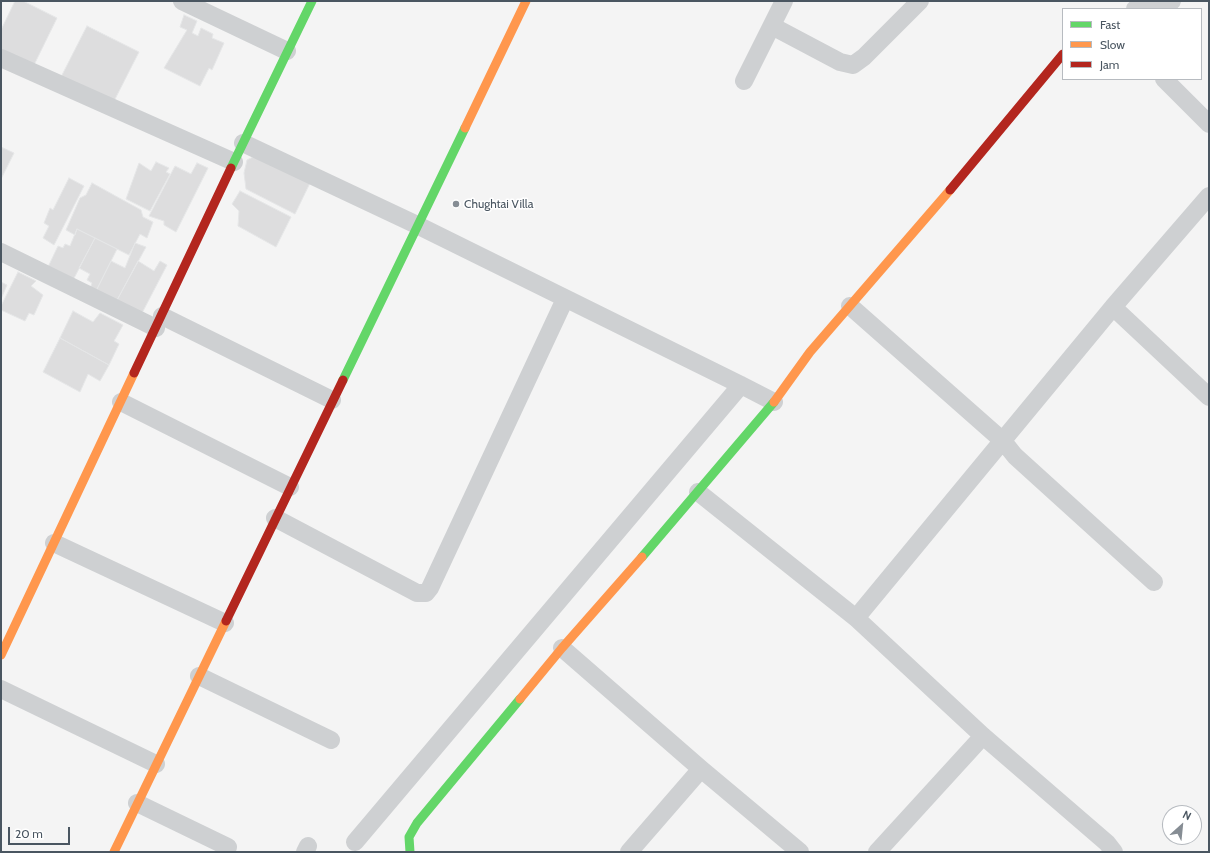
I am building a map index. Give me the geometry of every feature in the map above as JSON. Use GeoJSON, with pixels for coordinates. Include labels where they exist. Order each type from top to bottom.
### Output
{"type":"FeatureCollection","features":[{"type":"Feature","properties":{"kind":"street"},"geometry":{"type":"LineString","coordinates":[[182,1],[287,51]]}},
{"type":"Feature","properties":{"kind":"street"},"geometry":{"type":"LineString","coordinates":[[1,655],[243,143],[312,1]]}},
{"type":"Feature","properties":{"kind":"street"},"geometry":{"type":"LineString","coordinates":[[114,852],[526,1]]}},
{"type":"Feature","properties":{"kind":"street"},"geometry":{"type":"LineString","coordinates":[[744,81],[784,1]]}},
{"type":"Feature","properties":{"kind":"street"},"geometry":{"type":"LineString","coordinates":[[772,26],[840,62],[853,64],[864,58],[920,1]]}},
{"type":"Feature","properties":{"kind":"street"},"geometry":{"type":"LineString","coordinates":[[1140,8],[1172,1]]}},
{"type":"Feature","properties":{"kind":"street"},"geometry":{"type":"LineString","coordinates":[[410,852],[409,837],[417,823],[562,648],[774,402],[810,352],[978,157],[1062,55]]}},
{"type":"Feature","properties":{"kind":"street"},"geometry":{"type":"LineString","coordinates":[[1,58],[234,162]]}},
{"type":"Feature","properties":{"kind":"street"},"geometry":{"type":"LineString","coordinates":[[1165,80],[1209,124]]}},
{"type":"Feature","properties":{"kind":"street"},"geometry":{"type":"LineString","coordinates":[[243,143],[417,225],[774,402]]}},
{"type":"Feature","properties":{"kind":"street"},"geometry":{"type":"LineString","coordinates":[[856,618],[1113,307],[1209,196]]}},
{"type":"Feature","properties":{"kind":"street"},"geometry":{"type":"LineString","coordinates":[[1,252],[332,400]]}},
{"type":"Feature","properties":{"kind":"street"},"geometry":{"type":"LineString","coordinates":[[275,518],[417,593],[426,593],[565,299]]}},
{"type":"Feature","properties":{"kind":"street"},"geometry":{"type":"LineString","coordinates":[[850,306],[1003,441],[1014,456],[1154,582]]}},
{"type":"Feature","properties":{"kind":"street"},"geometry":{"type":"LineString","coordinates":[[1113,307],[1209,397]]}},
{"type":"Feature","properties":{"kind":"street"},"geometry":{"type":"LineString","coordinates":[[355,842],[741,385]]}},
{"type":"Feature","properties":{"kind":"street"},"geometry":{"type":"LineString","coordinates":[[121,402],[290,487]]}},
{"type":"Feature","properties":{"kind":"street"},"geometry":{"type":"LineString","coordinates":[[698,492],[856,618],[983,736],[1107,843],[1114,852]]}},
{"type":"Feature","properties":{"kind":"street"},"geometry":{"type":"LineString","coordinates":[[54,542],[225,623]]}},
{"type":"Feature","properties":{"kind":"street"},"geometry":{"type":"LineString","coordinates":[[562,648],[701,769],[800,852]]}},
{"type":"Feature","properties":{"kind":"street"},"geometry":{"type":"LineString","coordinates":[[199,676],[331,740]]}},
{"type":"Feature","properties":{"kind":"street"},"geometry":{"type":"LineString","coordinates":[[1,688],[156,764]]}},
{"type":"Feature","properties":{"kind":"street"},"geometry":{"type":"LineString","coordinates":[[877,852],[983,736]]}},
{"type":"Feature","properties":{"kind":"street"},"geometry":{"type":"LineString","coordinates":[[629,852],[701,769]]}},
{"type":"Feature","properties":{"kind":"street"},"geometry":{"type":"LineString","coordinates":[[137,803],[228,846]]}},
{"type":"Feature","properties":{"kind":"building"},"geometry":{"type":"Polygon","coordinates":[[[15,1],[23,1],[57,18],[33,67],[1,50],[1,30],[15,1]]]}},
{"type":"Feature","properties":{"kind":"building"},"geometry":{"type":"Polygon","coordinates":[[[184,15],[197,21],[192,33],[198,36],[201,28],[213,34],[212,38],[224,43],[212,70],[209,68],[200,86],[164,68],[187,30],[180,27],[184,15]]]}},
{"type":"Feature","properties":{"kind":"building"},"geometry":{"type":"Polygon","coordinates":[[[87,26],[139,52],[112,105],[61,77],[87,26]]]}},
{"type":"Feature","properties":{"kind":"building"},"geometry":{"type":"Polygon","coordinates":[[[1,147],[14,153],[1,179],[1,147]]]}},
{"type":"Feature","properties":{"kind":"building"},"geometry":{"type":"Polygon","coordinates":[[[255,156],[310,183],[295,214],[246,189],[244,173],[247,160],[255,156]]]}},
{"type":"Feature","properties":{"kind":"building"},"geometry":{"type":"Polygon","coordinates":[[[156,162],[169,168],[166,172],[170,174],[150,211],[126,199],[139,163],[151,171],[156,162]]]}},
{"type":"Feature","properties":{"kind":"building"},"geometry":{"type":"Polygon","coordinates":[[[197,163],[208,168],[176,232],[164,225],[164,221],[149,216],[175,166],[191,174],[197,163]]]}},
{"type":"Feature","properties":{"kind":"building"},"geometry":{"type":"Polygon","coordinates":[[[69,178],[84,186],[54,245],[43,238],[49,226],[44,223],[50,208],[53,210],[69,178]]]}},
{"type":"Feature","properties":{"kind":"building"},"geometry":{"type":"Polygon","coordinates":[[[92,183],[141,210],[143,217],[153,222],[147,238],[140,234],[129,255],[77,229],[75,235],[66,230],[80,198],[86,195],[92,183]]]}},
{"type":"Feature","properties":{"kind":"building"},"geometry":{"type":"Polygon","coordinates":[[[240,191],[291,217],[276,247],[238,226],[239,211],[232,204],[240,191]]]}},
{"type":"Feature","properties":{"kind":"building"},"geometry":{"type":"Polygon","coordinates":[[[77,229],[95,238],[71,284],[48,267],[58,246],[63,248],[65,244],[70,246],[77,229]]]}},
{"type":"Feature","properties":{"kind":"building"},"geometry":{"type":"Polygon","coordinates":[[[95,238],[117,249],[96,291],[90,289],[92,283],[87,280],[90,274],[79,268],[95,238]]]}},
{"type":"Feature","properties":{"kind":"building"},"geometry":{"type":"Polygon","coordinates":[[[135,243],[146,247],[116,302],[96,291],[111,261],[125,268],[135,243]]]}},
{"type":"Feature","properties":{"kind":"building"},"geometry":{"type":"Polygon","coordinates":[[[138,261],[154,271],[160,261],[167,265],[141,315],[116,302],[138,261]]]}},
{"type":"Feature","properties":{"kind":"building"},"geometry":{"type":"Polygon","coordinates":[[[18,272],[36,281],[31,286],[43,295],[34,315],[29,313],[25,321],[1,310],[1,306],[18,272]]]}},
{"type":"Feature","properties":{"kind":"building"},"geometry":{"type":"Polygon","coordinates":[[[1,282],[7,285],[1,299],[1,282]]]}},
{"type":"Feature","properties":{"kind":"building"},"geometry":{"type":"Polygon","coordinates":[[[73,311],[93,322],[100,313],[123,325],[114,341],[119,344],[109,365],[60,338],[73,311]]]}},
{"type":"Feature","properties":{"kind":"building"},"geometry":{"type":"Polygon","coordinates":[[[60,338],[109,365],[100,381],[88,374],[80,392],[43,372],[60,338]]]}},
{"type":"Feature","properties":{"kind":"traffic: fast"},"geometry":{"type":"LineString","coordinates":[[231,168],[312,1]]}},
{"type":"Feature","properties":{"kind":"traffic: fast"},"geometry":{"type":"LineString","coordinates":[[343,380],[465,128]]}},
{"type":"Feature","properties":{"kind":"traffic: fast"},"geometry":{"type":"LineString","coordinates":[[642,557],[774,402]]}},
{"type":"Feature","properties":{"kind":"traffic: fast"},"geometry":{"type":"LineString","coordinates":[[410,852],[409,837],[417,823],[520,699]]}},
{"type":"Feature","properties":{"kind":"traffic: slow"},"geometry":{"type":"LineString","coordinates":[[465,128],[526,1]]}},
{"type":"Feature","properties":{"kind":"traffic: slow"},"geometry":{"type":"LineString","coordinates":[[774,402],[810,352],[950,190]]}},
{"type":"Feature","properties":{"kind":"traffic: slow"},"geometry":{"type":"LineString","coordinates":[[1,655],[134,373]]}},
{"type":"Feature","properties":{"kind":"traffic: slow"},"geometry":{"type":"LineString","coordinates":[[520,699],[562,648],[642,557]]}},
{"type":"Feature","properties":{"kind":"traffic: slow"},"geometry":{"type":"LineString","coordinates":[[114,852],[226,621]]}},
{"type":"Feature","properties":{"kind":"traffic: jam"},"geometry":{"type":"LineString","coordinates":[[950,190],[1062,55]]}},
{"type":"Feature","properties":{"kind":"traffic: jam"},"geometry":{"type":"LineString","coordinates":[[134,373],[231,168]]}},
{"type":"Feature","properties":{"kind":"traffic: jam"},"geometry":{"type":"LineString","coordinates":[[226,621],[343,380]]}},
{"type":"Feature","properties":{"kind":"place","name":"Chughtai Villa"},"geometry":{"type":"Point","coordinates":[456,204]}}]}
